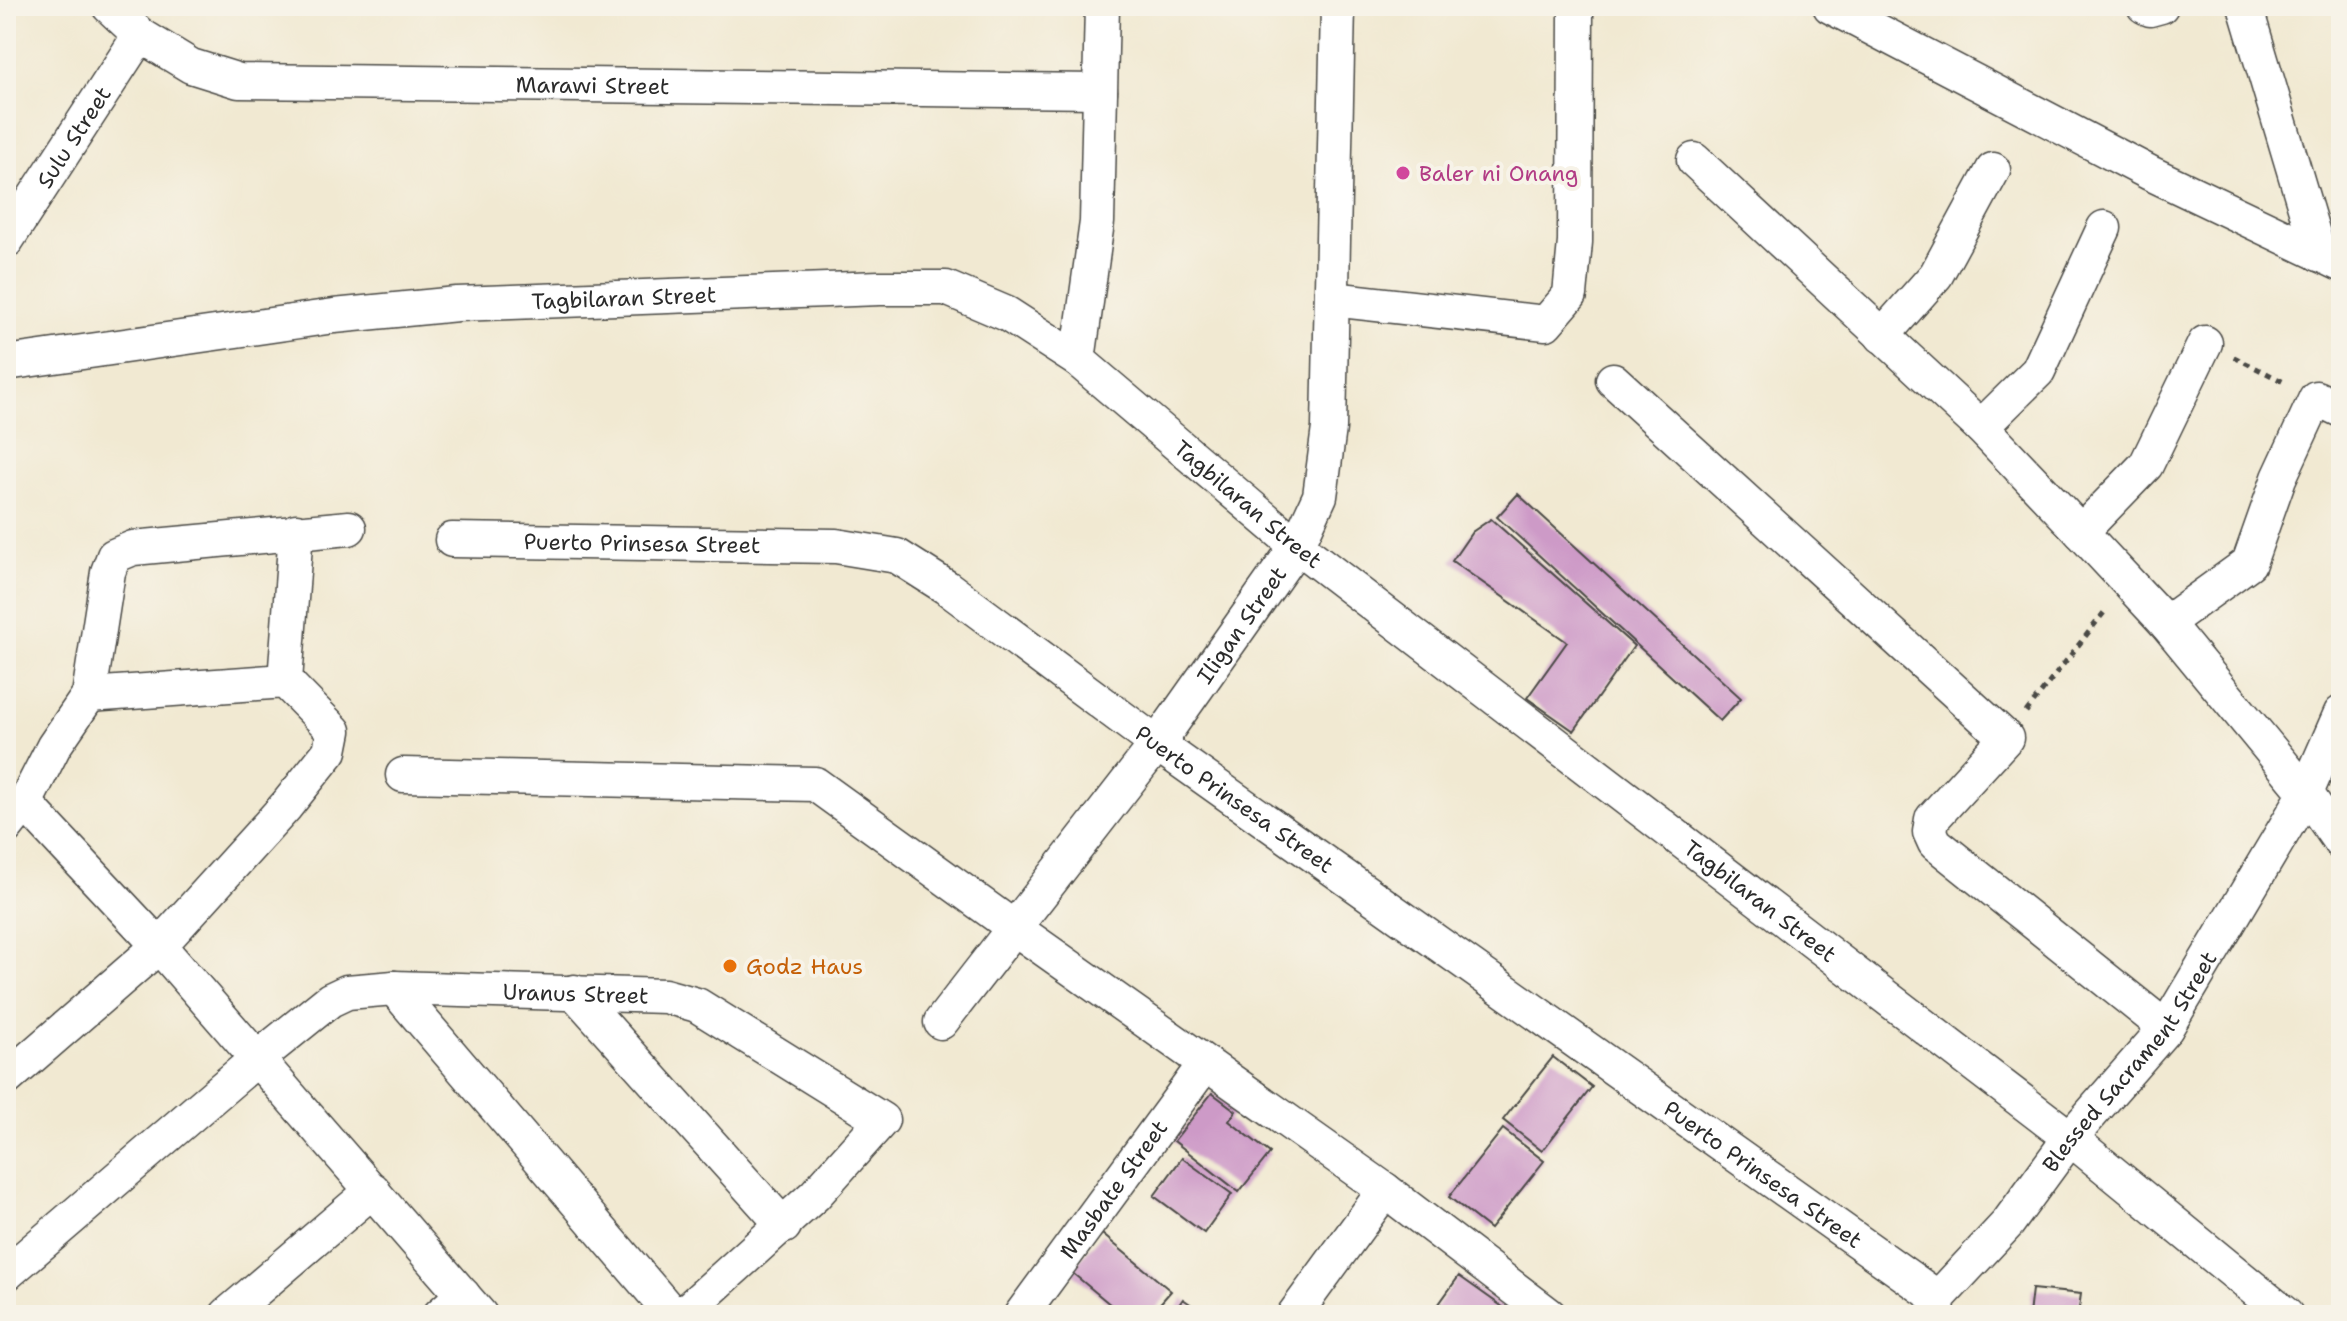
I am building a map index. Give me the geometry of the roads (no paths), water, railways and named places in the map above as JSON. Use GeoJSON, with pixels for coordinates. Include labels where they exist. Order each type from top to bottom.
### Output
{"type":"FeatureCollection","features":[{"type":"Feature","properties":{"kind":"street","name":"Marawi Street"},"geometry":{"type":"LineString","coordinates":[[109,6],[140,35],[191,66],[239,81],[1100,91]]}},
{"type":"Feature","properties":{"kind":"street"},"geometry":{"type":"LineString","coordinates":[[1078,360],[1097,222],[1102,6]]}},
{"type":"Feature","properties":{"kind":"street","name":"Iligan Street"},"geometry":{"type":"LineString","coordinates":[[941,1022],[1157,744],[1297,546],[1320,496],[1329,428],[1338,6]]}},
{"type":"Feature","properties":{"kind":"street"},"geometry":{"type":"LineString","coordinates":[[1332,299],[1546,323],[1570,295],[1575,242],[1576,6]]}},
{"type":"Feature","properties":{"kind":"street"},"geometry":{"type":"LineString","coordinates":[[1830,6],[2150,173],[2330,259]]}},
{"type":"Feature","properties":{"kind":"street"},"geometry":{"type":"LineString","coordinates":[[2144,6],[2150,9],[2161,6]]}},
{"type":"Feature","properties":{"kind":"street"},"geometry":{"type":"LineString","coordinates":[[2245,6],[2330,259]]}},
{"type":"Feature","properties":{"kind":"street","name":"Sulu Street"},"geometry":{"type":"LineString","coordinates":[[6,241],[140,35]]}},
{"type":"Feature","properties":{"kind":"street"},"geometry":{"type":"LineString","coordinates":[[1694,160],[1981,427],[2081,532],[2166,623],[2306,793],[2341,843]]}},
{"type":"Feature","properties":{"kind":"street"},"geometry":{"type":"LineString","coordinates":[[1882,336],[1936,275],[1993,170]]}},
{"type":"Feature","properties":{"kind":"street"},"geometry":{"type":"LineString","coordinates":[[1981,427],[2038,371],[2104,228]]}},
{"type":"Feature","properties":{"kind":"street","name":"Tagbilaran Street"},"geometry":{"type":"LineString","coordinates":[[6,363],[334,316],[457,304],[946,288],[1007,314],[1078,360],[1297,546],[2070,1138],[2274,1312]]}},
{"type":"Feature","properties":{"kind":"street"},"geometry":{"type":"LineString","coordinates":[[2081,532],[2146,465],[2205,343]]}},
{"type":"Feature","properties":{"kind":"street"},"geometry":{"type":"LineString","coordinates":[[1613,380],[2006,738],[1932,819],[1930,832],[1935,843],[2166,1028]]}},
{"type":"Feature","properties":{"kind":"street"},"geometry":{"type":"LineString","coordinates":[[2166,623],[2249,563],[2279,478],[2328,404]]}},
{"type":"Feature","properties":{"kind":"street"},"geometry":{"type":"LineString","coordinates":[[349,528],[133,548],[114,556],[108,572],[89,695],[54,746],[16,815],[159,946],[373,1190],[461,1308]]}},
{"type":"Feature","properties":{"kind":"street"},"geometry":{"type":"LineString","coordinates":[[6,1079],[159,946],[286,806],[330,751],[334,731],[285,681],[296,531]]}},
{"type":"Feature","properties":{"kind":"street","name":"Puerto Prinsesa Street"},"geometry":{"type":"LineString","coordinates":[[452,540],[836,546],[897,556],[946,587],[1157,744],[1937,1307]]}},
{"type":"Feature","properties":{"kind":"street"},"geometry":{"type":"LineString","coordinates":[[89,695],[285,681]]}},
{"type":"Feature","properties":{"kind":"street","name":"Blessed Sacrament Street"},"geometry":{"type":"LineString","coordinates":[[1937,1307],[2008,1223],[2070,1138],[2166,1028],[2306,793],[2341,713]]}},
{"type":"Feature","properties":{"kind":"street"},"geometry":{"type":"LineString","coordinates":[[403,775],[815,784],[1385,1190],[1549,1315]]}},
{"type":"Feature","properties":{"kind":"street"},"geometry":{"type":"LineString","coordinates":[[394,988],[673,1315]]}},
{"type":"Feature","properties":{"kind":"street","name":"Uranus Street"},"geometry":{"type":"LineString","coordinates":[[6,1274],[330,1000],[347,992],[394,988],[665,996],[697,1005],[882,1120],[784,1226]]}},
{"type":"Feature","properties":{"kind":"street"},"geometry":{"type":"LineString","coordinates":[[574,992],[784,1226],[682,1315]]}},
{"type":"Feature","properties":{"kind":"street","name":"Masbate Street"},"geometry":{"type":"LineString","coordinates":[[1021,1315],[1205,1064]]}},
{"type":"Feature","properties":{"kind":"street"},"geometry":{"type":"LineString","coordinates":[[227,1315],[373,1190]]}},
{"type":"Feature","properties":{"kind":"street"},"geometry":{"type":"LineString","coordinates":[[1294,1315],[1385,1190]]}},
{"type":"Feature","properties":{"kind":"place","name":"Baler ni Onang"},"geometry":{"type":"Point","coordinates":[1403,173]}},
{"type":"Feature","properties":{"kind":"place","name":"Godz Haus"},"geometry":{"type":"Point","coordinates":[730,966]}}]}
